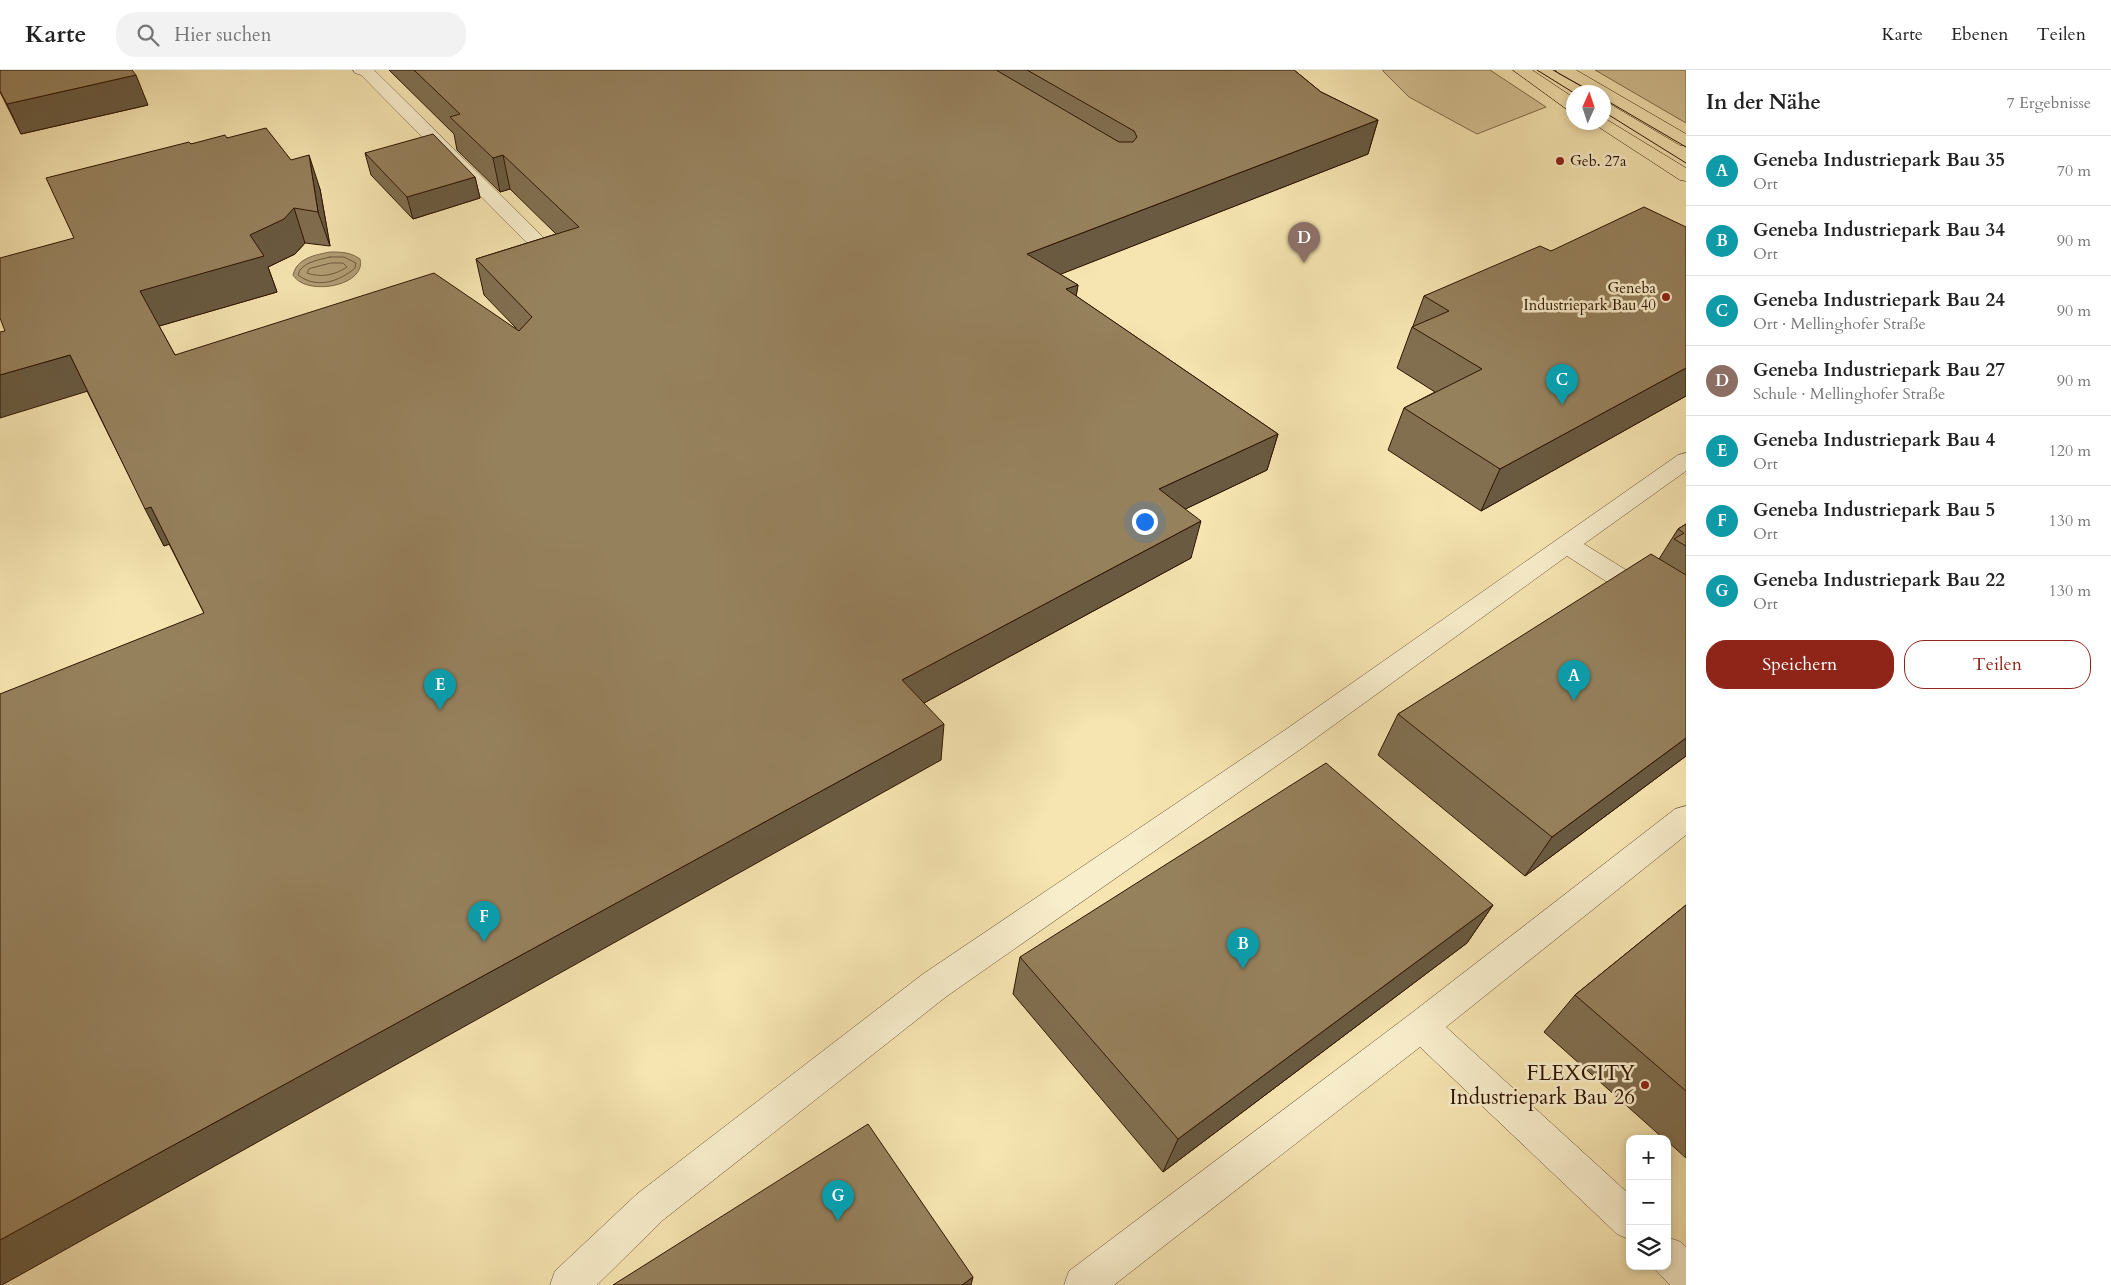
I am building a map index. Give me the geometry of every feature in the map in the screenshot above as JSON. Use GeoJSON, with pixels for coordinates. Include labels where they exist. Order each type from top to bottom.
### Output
{"type":"FeatureCollection","features":[{"type":"Feature","properties":{"kind":"main road"},"geometry":{"type":"LineString","coordinates":[[1520,70],[1566,101]]}},
{"type":"Feature","properties":{"kind":"main road"},"geometry":{"type":"LineString","coordinates":[[1564,70],[1589,85]]}},
{"type":"Feature","properties":{"kind":"main road"},"geometry":{"type":"LineString","coordinates":[[1611,98],[1686,140]]}},
{"type":"Feature","properties":{"kind":"main road"},"geometry":{"type":"LineString","coordinates":[[1611,129],[1686,176]]}},
{"type":"Feature","properties":{"kind":"lane"},"geometry":{"type":"LineString","coordinates":[[361,70],[366,71],[547,252]]}},
{"type":"Feature","properties":{"kind":"lane"},"geometry":{"type":"LineString","coordinates":[[569,1285],[650,1207],[935,985],[1295,738],[1686,460]]}},
{"type":"Feature","properties":{"kind":"lane"},"geometry":{"type":"LineString","coordinates":[[1566,544],[1686,620]]}},
{"type":"Feature","properties":{"kind":"lane"},"geometry":{"type":"LineString","coordinates":[[1083,1285],[1421,1026],[1686,818]]}},
{"type":"Feature","properties":{"kind":"lane"},"geometry":{"type":"LineString","coordinates":[[1421,1026],[1626,1217]]}},
{"type":"Feature","properties":{"kind":"lane"},"geometry":{"type":"LineString","coordinates":[[1671,1260],[1686,1273]]}},
{"type":"Feature","properties":{"kind":"shaded area"},"geometry":{"type":"Polygon","coordinates":[[[1382,70],[1490,70],[1546,107],[1477,134],[1409,97],[1382,70]]]}},
{"type":"Feature","properties":{"kind":"shaded area"},"geometry":{"type":"Polygon","coordinates":[[[1595,70],[1686,70],[1686,123],[1595,70]]]}},
{"type":"Feature","properties":{"kind":"water"},"geometry":{"type":"Polygon","coordinates":[[[330,252],[353,255],[360,259],[360,268],[354,276],[345,282],[322,287],[310,286],[300,282],[293,275],[298,265],[307,258],[330,252]]]}},
{"type":"Feature","properties":{"kind":"building"},"geometry":{"type":"Polygon","coordinates":[[[0,70],[132,70],[136,75],[7,104],[0,91],[0,70]]]}},
{"type":"Feature","properties":{"kind":"building"},"geometry":{"type":"Polygon","coordinates":[[[414,70],[996,70],[1119,142],[1133,142],[1137,137],[1134,131],[1027,70],[1294,70],[1321,92],[1378,120],[1027,254],[1078,285],[1066,289],[1278,434],[1159,489],[1201,521],[902,680],[944,724],[0,1240],[0,694],[204,613],[151,507],[145,509],[70,355],[0,375],[0,332],[5,331],[0,318],[0,258],[74,238],[46,178],[189,142],[191,144],[225,135],[227,138],[266,128],[291,160],[309,155],[318,212],[294,208],[284,219],[250,235],[264,256],[140,291],[175,355],[434,273],[519,331],[532,317],[476,259],[579,227],[503,155],[493,158],[450,117],[460,114],[414,70]]]}},
{"type":"Feature","properties":{"kind":"building"},"geometry":{"type":"Polygon","coordinates":[[[433,134],[475,177],[407,197],[365,153],[433,134]]]}},
{"type":"Feature","properties":{"kind":"building"},"geometry":{"type":"Polygon","coordinates":[[[1644,207],[1686,227],[1686,368],[1500,469],[1404,408],[1482,369],[1412,327],[1449,311],[1424,296],[1540,246],[1551,251],[1644,207]]]}},
{"type":"Feature","properties":{"kind":"building"},"geometry":{"type":"Polygon","coordinates":[[[1686,524],[1686,546],[1674,539],[1684,533],[1678,529],[1686,524]]]}},
{"type":"Feature","properties":{"kind":"building"},"geometry":{"type":"Polygon","coordinates":[[[1651,554],[1686,575],[1686,738],[1552,837],[1398,714],[1651,554]]]}},
{"type":"Feature","properties":{"kind":"building"},"geometry":{"type":"Polygon","coordinates":[[[1326,763],[1493,905],[1178,1139],[1020,957],[1326,763]]]}},
{"type":"Feature","properties":{"kind":"building"},"geometry":{"type":"Polygon","coordinates":[[[1686,905],[1686,1091],[1575,995],[1686,905]]]}},
{"type":"Feature","properties":{"kind":"building"},"geometry":{"type":"Polygon","coordinates":[[[868,1124],[973,1277],[962,1285],[613,1285],[868,1124]]]}},
{"type":"Feature","properties":{"kind":"tram line"},"geometry":{"type":"LineString","coordinates":[[1537,70],[1566,88]]}},
{"type":"Feature","properties":{"kind":"tram line"},"geometry":{"type":"LineString","coordinates":[[1553,70],[1580,85]]}},
{"type":"Feature","properties":{"kind":"tram line"},"geometry":{"type":"LineString","coordinates":[[1611,103],[1686,147]]}},
{"type":"Feature","properties":{"kind":"tram line"},"geometry":{"type":"LineString","coordinates":[[1611,116],[1686,163]]}},
{"type":"Feature","properties":{"kind":"place","name":"Geb. 27a"},"geometry":{"type":"Point","coordinates":[1560,161]}},
{"type":"Feature","properties":{"kind":"place","name":"Geneba Industriepark Bau 27"},"geometry":{"type":"Point","coordinates":[1304,263]}},
{"type":"Feature","properties":{"kind":"place","name":"Geneba Industriepark Bau 40"},"geometry":{"type":"Point","coordinates":[1666,297]}},
{"type":"Feature","properties":{"kind":"place","name":"Geneba Industriepark Bau 24"},"geometry":{"type":"Point","coordinates":[1562,405]}},
{"type":"Feature","properties":{"kind":"place","name":"Geneba Industriepark Bau 35"},"geometry":{"type":"Point","coordinates":[1574,701]}},
{"type":"Feature","properties":{"kind":"place","name":"Geneba Industriepark Bau 4"},"geometry":{"type":"Point","coordinates":[440,710]}},
{"type":"Feature","properties":{"kind":"place","name":"Geneba Industriepark Bau 5"},"geometry":{"type":"Point","coordinates":[484,942]}},
{"type":"Feature","properties":{"kind":"place","name":"Geneba Industriepark Bau 34"},"geometry":{"type":"Point","coordinates":[1243,969]}},
{"type":"Feature","properties":{"kind":"place","name":"FLEXCITY Industriepark Bau 26"},"geometry":{"type":"Point","coordinates":[1645,1085]}},
{"type":"Feature","properties":{"kind":"place","name":"Geneba Industriepark Bau 22"},"geometry":{"type":"Point","coordinates":[838,1221]}}]}
